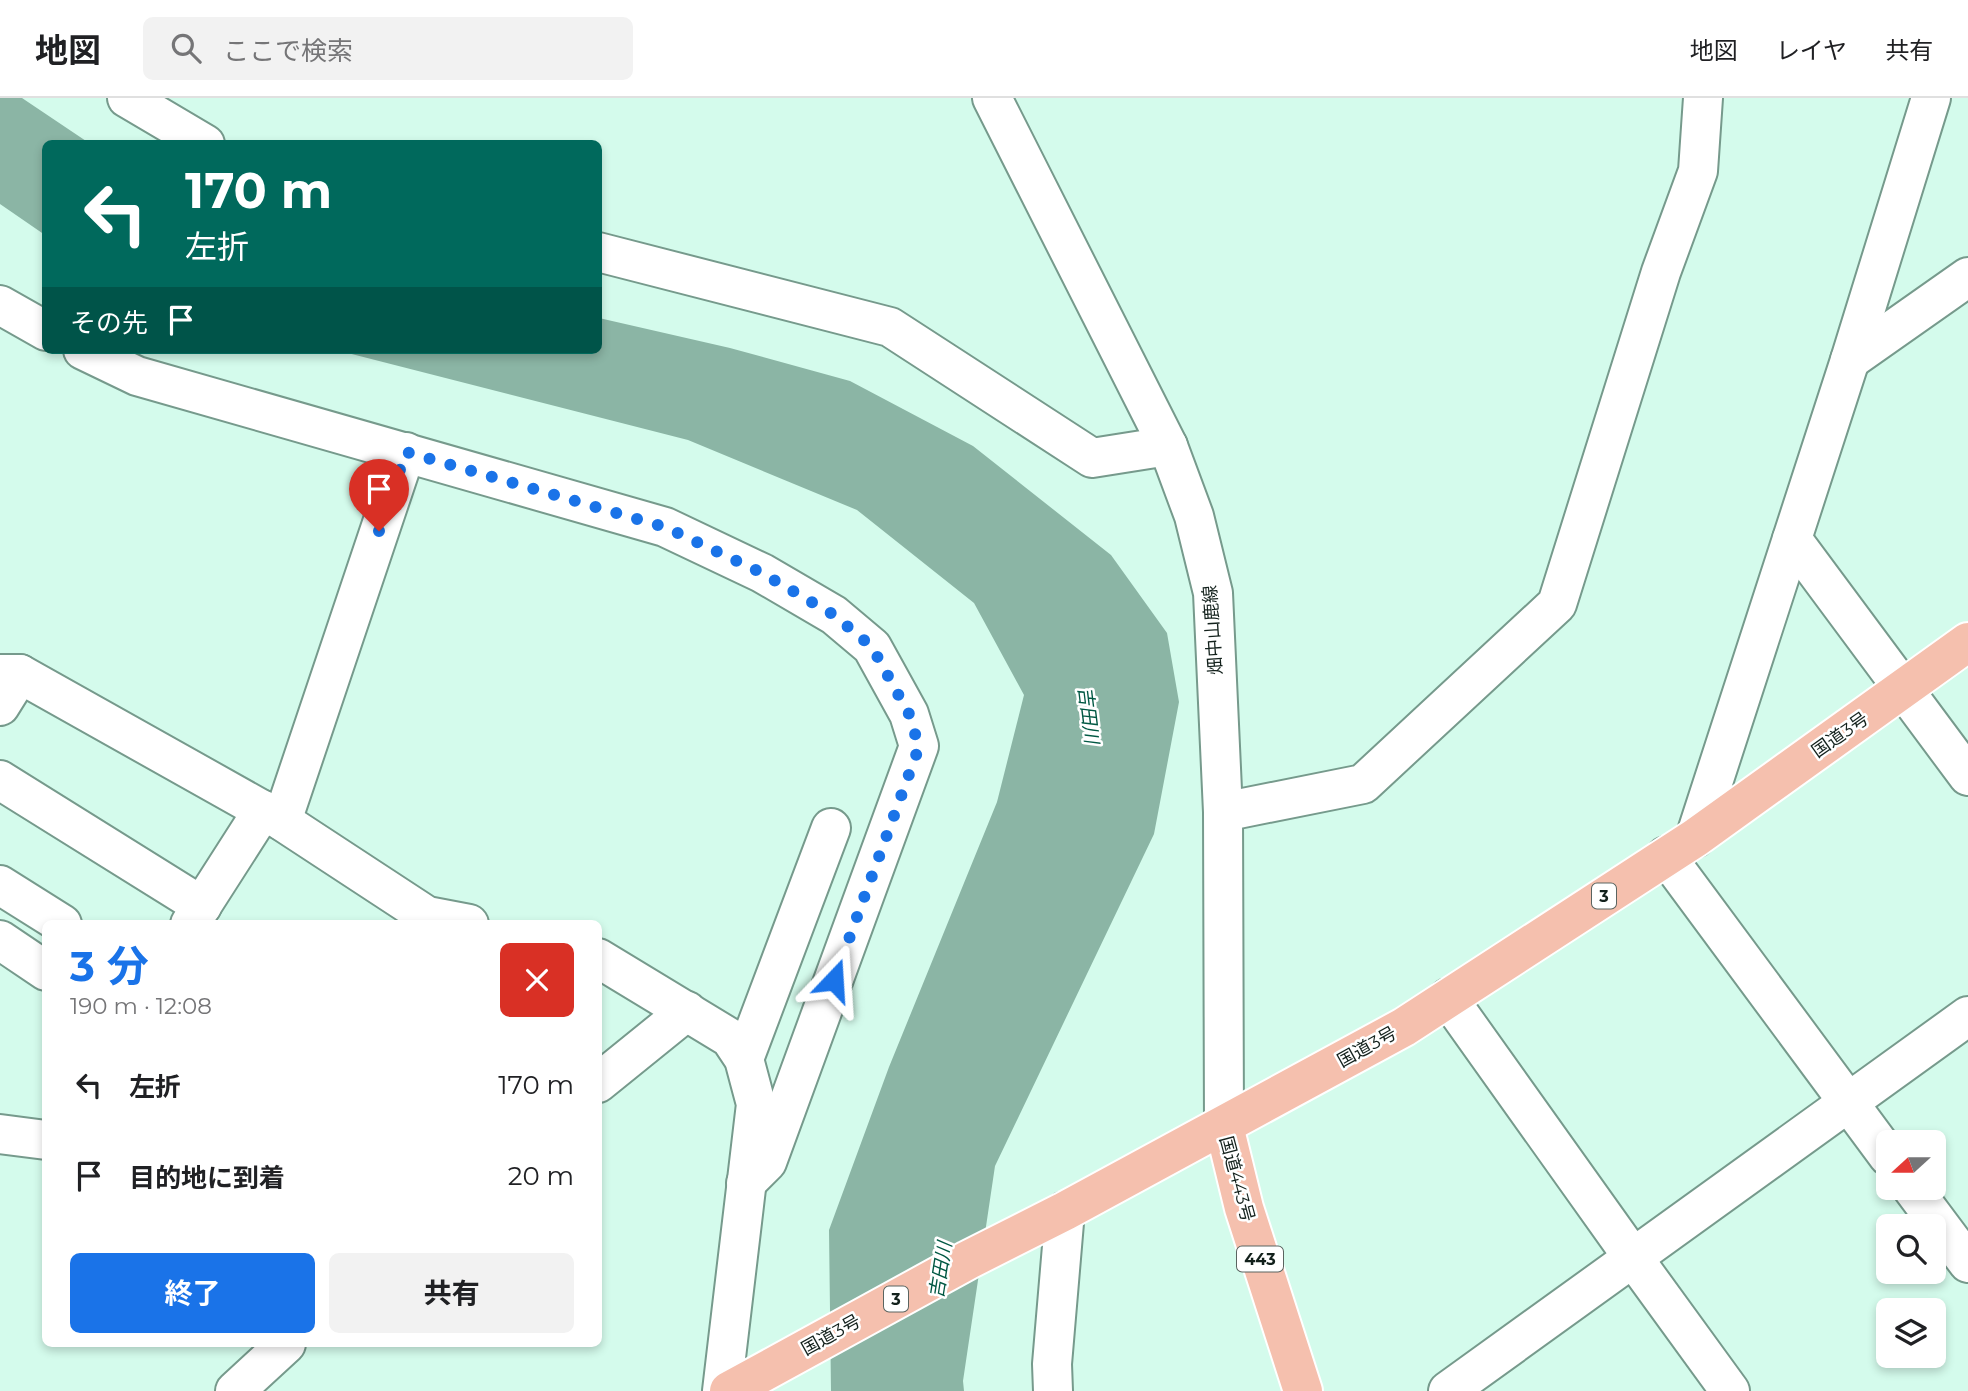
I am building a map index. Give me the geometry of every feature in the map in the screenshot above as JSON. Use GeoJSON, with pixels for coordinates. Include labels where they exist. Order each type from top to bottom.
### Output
{"type":"FeatureCollection","features":[{"type":"Feature","properties":{"kind":"highway","name":"国道3号"},"geometry":{"type":"LineString","coordinates":[[729,1391],[1404,1027],[1681,847],[1968,642]]}},
{"type":"Feature","properties":{"kind":"highway","name":"国道443号"},"geometry":{"type":"LineString","coordinates":[[1224,1126],[1244,1208],[1303,1391]]}},
{"type":"Feature","properties":{"kind":"street"},"geometry":{"type":"LineString","coordinates":[[127,98],[198,140]]}},
{"type":"Feature","properties":{"kind":"street","name":"畑中山鹿線"},"geometry":{"type":"LineString","coordinates":[[992,98],[1168,446],[1194,516],[1213,593],[1223,812],[1224,1126]]}},
{"type":"Feature","properties":{"kind":"street"},"geometry":{"type":"LineString","coordinates":[[1223,812],[1363,784],[1557,604],[1661,272],[1698,171],[1703,98]]}},
{"type":"Feature","properties":{"kind":"street"},"geometry":{"type":"LineString","coordinates":[[1876,1140],[1849,1103],[1681,847],[1792,539],[1931,98]]}},
{"type":"Feature","properties":{"kind":"street"},"geometry":{"type":"LineString","coordinates":[[602,253],[890,327],[1092,458],[1168,446]]}},
{"type":"Feature","properties":{"kind":"street"},"geometry":{"type":"LineString","coordinates":[[1850,360],[1968,277]]}},
{"type":"Feature","properties":{"kind":"street"},"geometry":{"type":"LineString","coordinates":[[0,305],[42,329]]}},
{"type":"Feature","properties":{"kind":"street"},"geometry":{"type":"LineString","coordinates":[[91,354],[137,376],[665,527],[762,573],[834,615],[872,647],[909,714],[919,747],[767,1162],[746,1183]]}},
{"type":"Feature","properties":{"kind":"street"},"geometry":{"type":"LineString","coordinates":[[0,780],[196,915],[272,815],[406,452]]}},
{"type":"Feature","properties":{"kind":"street"},"geometry":{"type":"LineString","coordinates":[[1792,539],[1968,776]]}},
{"type":"Feature","properties":{"kind":"street"},"geometry":{"type":"LineString","coordinates":[[0,706],[10,674],[272,815],[425,920]]}},
{"type":"Feature","properties":{"kind":"street"},"geometry":{"type":"LineString","coordinates":[[744,1059],[831,828]]}},
{"type":"Feature","properties":{"kind":"street"},"geometry":{"type":"LineString","coordinates":[[0,885],[56,920]]}},
{"type":"Feature","properties":{"kind":"street"},"geometry":{"type":"LineString","coordinates":[[0,940],[42,968]]}},
{"type":"Feature","properties":{"kind":"street"},"geometry":{"type":"LineString","coordinates":[[602,960],[730,1038],[744,1059],[756,1104],[722,1391]]}},
{"type":"Feature","properties":{"kind":"street"},"geometry":{"type":"LineString","coordinates":[[1448,998],[1730,1391]]}},
{"type":"Feature","properties":{"kind":"street"},"geometry":{"type":"LineString","coordinates":[[602,1080],[687,1011]]}},
{"type":"Feature","properties":{"kind":"street"},"geometry":{"type":"LineString","coordinates":[[1448,1391],[1968,1016]]}},
{"type":"Feature","properties":{"kind":"street"},"geometry":{"type":"LineString","coordinates":[[0,1134],[42,1139]]}},
{"type":"Feature","properties":{"kind":"street"},"geometry":{"type":"LineString","coordinates":[[1921,1200],[1968,1263]]}},
{"type":"Feature","properties":{"kind":"street"},"geometry":{"type":"LineString","coordinates":[[1053,1391],[1052,1364],[1065,1211]]}},
{"type":"Feature","properties":{"kind":"street"},"geometry":{"type":"LineString","coordinates":[[235,1391],[283,1347]]}},
{"type":"Feature","properties":{"kind":"water"},"geometry":{"type":"Polygon","coordinates":[[[0,98],[22,98],[85,140],[42,140],[42,233],[0,204],[0,98]]]}},
{"type":"Feature","properties":{"kind":"water","name":"吉田川"},"geometry":{"type":"Polygon","coordinates":[[[602,319],[730,348],[850,381],[973,446],[1111,555],[1167,633],[1179,702],[1154,834],[995,1166],[963,1381],[964,1391],[831,1391],[829,1230],[889,1067],[997,802],[1024,695],[974,603],[857,510],[688,440],[352,354],[602,354],[602,319]]]}},
{"type":"Feature","properties":{"kind":"route"},"geometry":{"type":"LineString","coordinates":[[379,531],[406,452],[665,527],[762,573],[834,615],[872,647],[909,714],[919,747],[834,980]]}}]}
